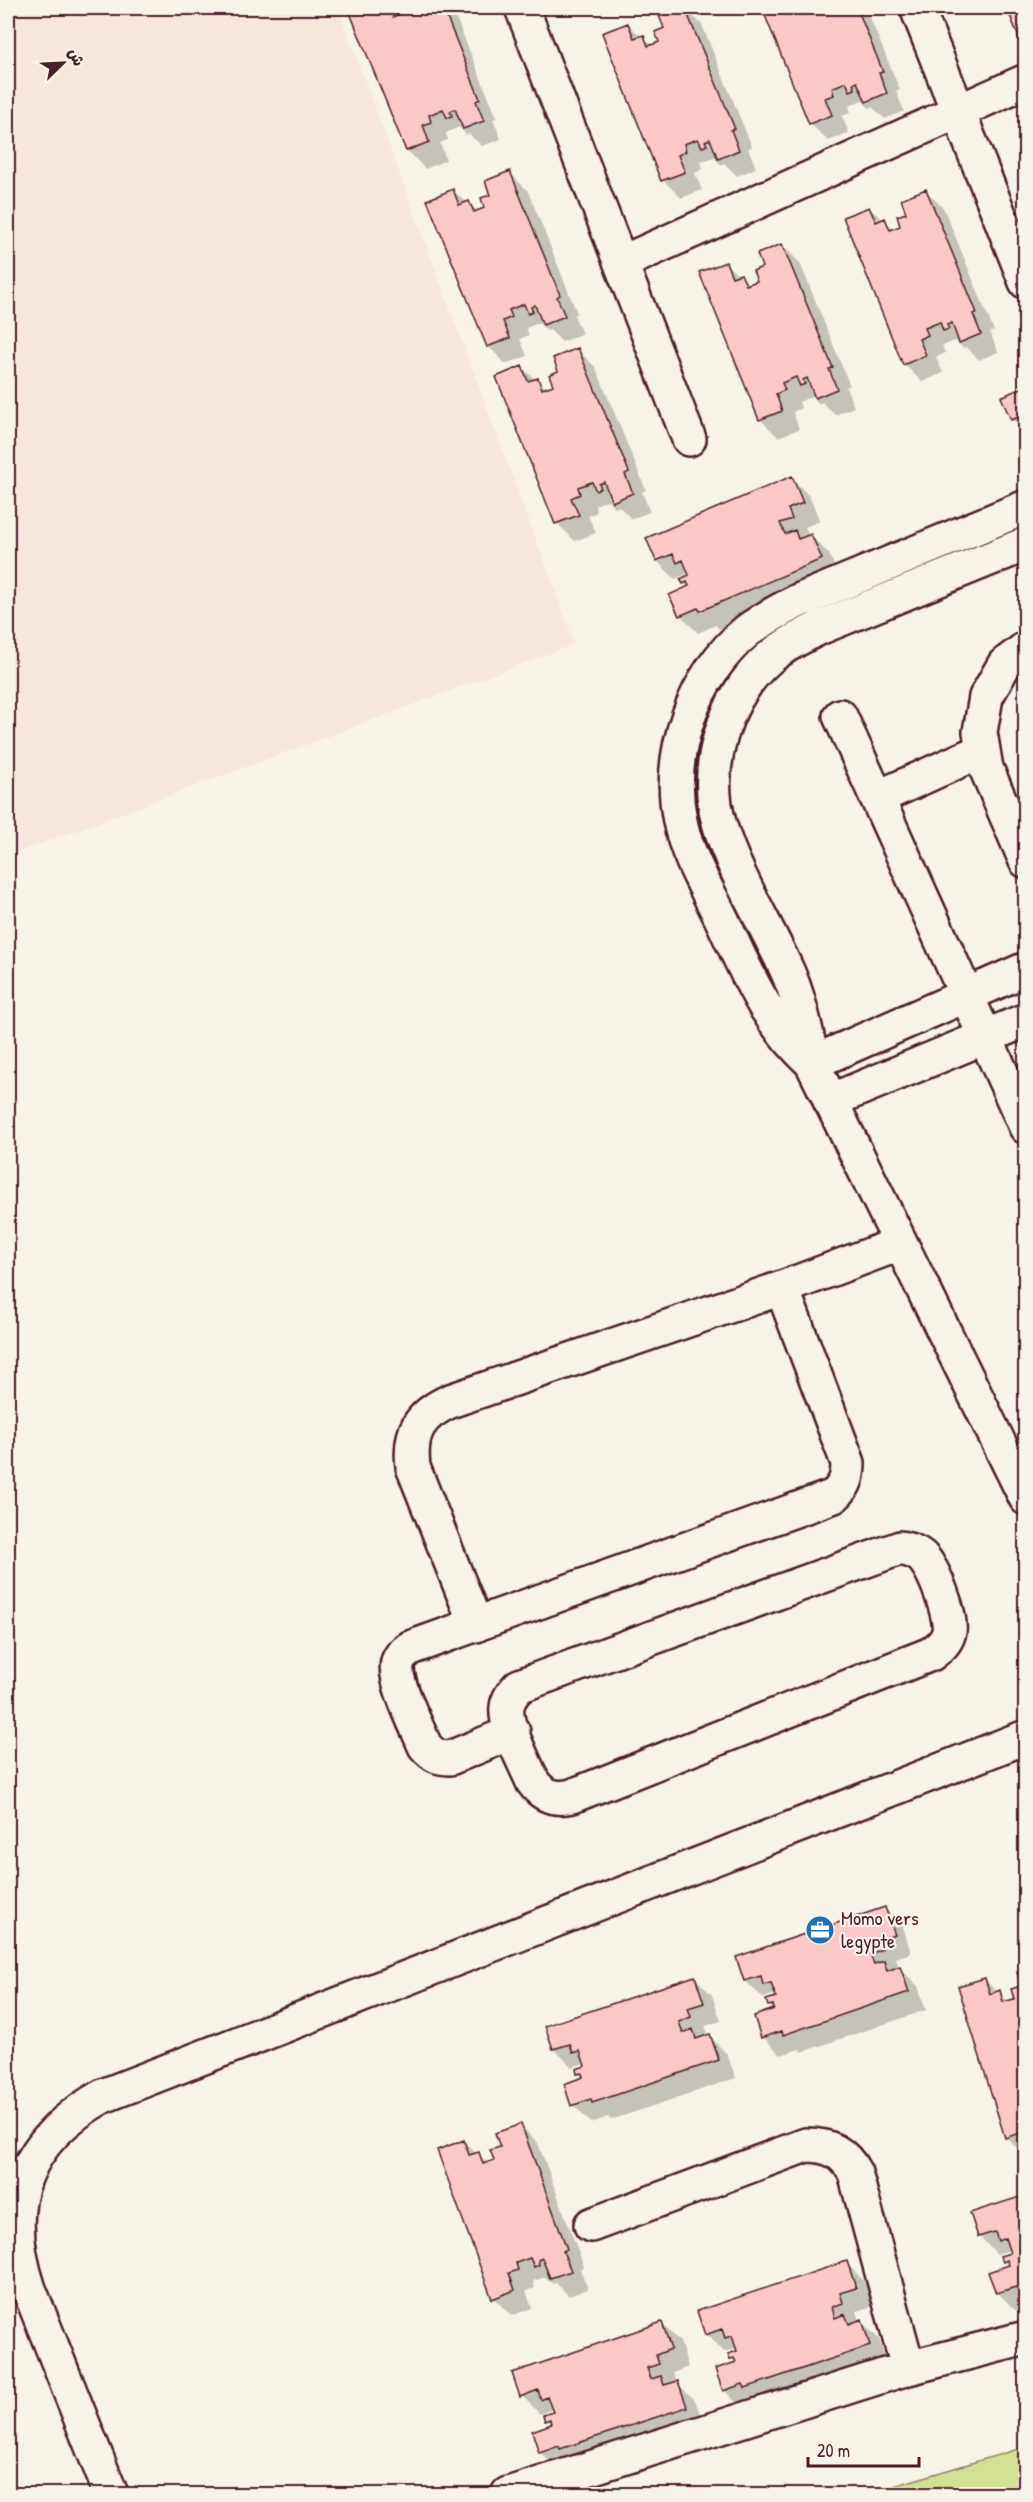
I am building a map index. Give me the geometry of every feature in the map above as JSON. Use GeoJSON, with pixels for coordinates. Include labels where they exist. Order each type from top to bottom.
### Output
{"type":"FeatureCollection","features":[{"type":"Feature","properties":{"kind":"street"},"geometry":{"type":"LineString","coordinates":[[522,8],[689,439]]}},
{"type":"Feature","properties":{"kind":"street"},"geometry":{"type":"LineString","coordinates":[[917,8],[1026,282]]}},
{"type":"Feature","properties":{"kind":"street"},"geometry":{"type":"LineString","coordinates":[[621,262],[1026,81]]}},
{"type":"Feature","properties":{"kind":"street"},"geometry":{"type":"LineString","coordinates":[[812,1063],[790,1043],[756,993],[690,850],[680,822],[676,792],[678,761],[683,732],[694,703],[707,677],[725,653],[747,632],[771,615],[798,601],[1026,507]]}},
{"type":"Feature","properties":{"kind":"street"},"geometry":{"type":"LineString","coordinates":[[1026,544],[819,628],[792,641],[768,659],[748,681],[732,707],[721,734],[715,764],[714,794],[719,824],[730,852],[790,976],[802,1014],[812,1063],[899,1244],[1026,1498]]}},
{"type":"Feature","properties":{"kind":"street"},"geometry":{"type":"LineString","coordinates":[[1026,648],[1004,665],[986,697],[980,732],[986,768],[1026,861]]}},
{"type":"Feature","properties":{"kind":"street"},"geometry":{"type":"LineString","coordinates":[[840,716],[1026,1127]]}},
{"type":"Feature","properties":{"kind":"street"},"geometry":{"type":"LineString","coordinates":[[877,798],[983,750]]}},
{"type":"Feature","properties":{"kind":"street"},"geometry":{"type":"LineString","coordinates":[[812,1063],[1026,969]]}},
{"type":"Feature","properties":{"kind":"street"},"geometry":{"type":"LineString","coordinates":[[830,1101],[1026,1020]]}},
{"type":"Feature","properties":{"kind":"street"},"geometry":{"type":"LineString","coordinates":[[476,1625],[413,1467],[411,1450],[414,1434],[422,1419],[435,1408],[450,1401],[782,1288],[899,1244]]}},
{"type":"Feature","properties":{"kind":"street"},"geometry":{"type":"LineString","coordinates":[[513,1732],[450,1758],[441,1758],[431,1754],[425,1746],[398,1678],[398,1661],[403,1653],[410,1648],[834,1496],[843,1488],[848,1475],[848,1463],[782,1288]]}},
{"type":"Feature","properties":{"kind":"street"},"geometry":{"type":"LineString","coordinates":[[900,1548],[912,1550],[922,1557],[929,1567],[947,1610],[950,1623],[948,1635],[942,1646],[931,1654],[572,1796],[561,1798],[549,1796],[539,1790],[533,1782],[513,1732],[508,1719],[507,1707],[511,1696],[519,1686],[889,1551],[900,1548]]}},
{"type":"Feature","properties":{"kind":"street"},"geometry":{"type":"LineString","coordinates":[[111,2494],[19,2262],[16,2233],[17,2204],[25,2177],[38,2151],[56,2128],[78,2110],[103,2096],[1026,1737]]}},
{"type":"Feature","properties":{"kind":"street"},"geometry":{"type":"LineString","coordinates":[[591,2225],[806,2145],[830,2148],[849,2163],[855,2173],[908,2368]]}},
{"type":"Feature","properties":{"kind":"street"},"geometry":{"type":"LineString","coordinates":[[508,2494],[908,2368],[1026,2338]]}},
{"type":"Feature","properties":{"kind":"shaded area"},"geometry":{"type":"Polygon","coordinates":[[[8,8],[338,8],[575,644],[8,856],[8,8]]]}},
{"type":"Feature","properties":{"kind":"green space"},"geometry":{"type":"Polygon","coordinates":[[[1025,2447],[1025,2494],[867,2494],[1025,2447]]]}},
{"type":"Feature","properties":{"kind":"building"},"geometry":{"type":"Polygon","coordinates":[[[348,8],[390,8],[393,17],[404,12],[402,8],[443,8],[480,99],[476,101],[484,121],[463,129],[455,109],[450,111],[452,116],[447,118],[443,109],[429,115],[431,122],[423,125],[429,142],[406,151],[348,8]]]}},
{"type":"Feature","properties":{"kind":"building"},"geometry":{"type":"Polygon","coordinates":[[[678,8],[685,8],[735,129],[731,130],[739,150],[718,159],[710,139],[705,141],[707,145],[702,147],[698,139],[684,144],[686,151],[678,155],[685,172],[661,181],[602,33],[628,23],[634,38],[644,35],[648,46],[659,42],[655,32],[664,28],[659,16],[678,8]]]}},
{"type":"Feature","properties":{"kind":"building"},"geometry":{"type":"Polygon","coordinates":[[[762,8],[857,8],[883,72],[879,73],[887,93],[866,102],[857,82],[853,84],[855,89],[850,91],[846,82],[832,88],[834,95],[825,98],[832,115],[809,124],[762,8]]]}},
{"type":"Feature","properties":{"kind":"building"},"geometry":{"type":"Polygon","coordinates":[[[1007,8],[1026,8],[1026,35],[1019,38],[1007,8]]]}},
{"type":"Feature","properties":{"kind":"building"},"geometry":{"type":"Polygon","coordinates":[[[510,171],[560,295],[557,297],[565,316],[543,325],[535,305],[531,307],[533,312],[528,314],[524,304],[509,310],[512,317],[503,321],[510,338],[487,347],[427,200],[453,189],[459,205],[469,201],[474,212],[484,208],[481,198],[490,195],[485,181],[510,171]]]}},
{"type":"Feature","properties":{"kind":"building"},"geometry":{"type":"Polygon","coordinates":[[[926,189],[977,313],[973,314],[981,334],[959,343],[952,323],[947,325],[949,329],[943,331],[940,322],[925,328],[928,335],[919,339],[926,355],[903,365],[843,217],[869,207],[876,222],[885,218],[890,230],[900,226],[897,216],[906,213],[901,199],[926,189]]]}},
{"type":"Feature","properties":{"kind":"building"},"geometry":{"type":"Polygon","coordinates":[[[782,244],[833,368],[829,369],[837,389],[815,398],[807,378],[803,380],[805,384],[800,386],[796,377],[782,383],[785,390],[776,394],[782,411],[759,420],[699,272],[726,262],[732,277],[741,274],[746,285],[757,281],[753,271],[762,267],[757,254],[782,244]]]}},
{"type":"Feature","properties":{"kind":"building"},"geometry":{"type":"Polygon","coordinates":[[[578,348],[629,472],[625,474],[633,493],[612,502],[604,482],[599,484],[601,488],[596,491],[592,482],[578,487],[580,494],[571,498],[579,515],[555,524],[496,377],[522,366],[528,381],[538,378],[542,389],[553,385],[549,375],[558,371],[553,358],[578,348]]]}},
{"type":"Feature","properties":{"kind":"building"},"geometry":{"type":"Polygon","coordinates":[[[1026,386],[1026,414],[1011,420],[1001,397],[1026,386]]]}},
{"type":"Feature","properties":{"kind":"building"},"geometry":{"type":"Polygon","coordinates":[[[792,476],[803,503],[788,509],[792,519],[780,523],[785,534],[795,530],[798,539],[811,534],[822,559],[700,611],[698,608],[679,616],[669,595],[689,586],[687,582],[683,584],[680,579],[689,575],[683,560],[677,563],[673,554],[656,561],[646,538],[792,476]]]}},
{"type":"Feature","properties":{"kind":"building"},"geometry":{"type":"Polygon","coordinates":[[[885,1907],[895,1935],[879,1940],[882,1949],[870,1954],[874,1964],[884,1961],[887,1971],[900,1966],[909,1992],[783,2035],[782,2031],[761,2038],[754,2016],[774,2009],[773,2005],[768,2006],[766,2000],[776,1997],[771,1983],[763,1985],[761,1976],[744,1981],[736,1957],[885,1907]]]}},
{"type":"Feature","properties":{"kind":"building"},"geometry":{"type":"Polygon","coordinates":[[[1026,1970],[1026,2112],[1024,2113],[1026,2131],[1005,2138],[958,1986],[985,1978],[990,1994],[1000,1990],[1003,2002],[1014,1999],[1011,1989],[1021,1986],[1017,1972],[1026,1970]]]}},
{"type":"Feature","properties":{"kind":"building"},"geometry":{"type":"Polygon","coordinates":[[[695,1976],[704,2003],[688,2008],[691,2017],[679,2022],[683,2033],[693,2029],[696,2039],[710,2034],[719,2060],[592,2103],[591,2099],[571,2106],[564,2084],[583,2077],[582,2073],[577,2074],[576,2069],[585,2066],[580,2051],[573,2053],[570,2044],[553,2049],[545,2026],[695,1976]]]}},
{"type":"Feature","properties":{"kind":"building"},"geometry":{"type":"Polygon","coordinates":[[[521,2124],[567,2249],[563,2251],[571,2271],[550,2278],[542,2258],[538,2260],[539,2265],[534,2267],[530,2258],[516,2263],[518,2270],[509,2273],[515,2290],[492,2299],[437,2150],[464,2140],[469,2155],[479,2152],[483,2164],[494,2160],[490,2150],[500,2147],[495,2133],[521,2124]]]}},
{"type":"Feature","properties":{"kind":"building"},"geometry":{"type":"Polygon","coordinates":[[[1026,2195],[1026,2288],[1018,2291],[1016,2287],[996,2293],[988,2272],[1009,2265],[1007,2260],[1003,2262],[1000,2256],[1010,2253],[1005,2238],[998,2241],[995,2232],[978,2237],[970,2213],[1026,2195]]]}},
{"type":"Feature","properties":{"kind":"building"},"geometry":{"type":"Polygon","coordinates":[[[847,2261],[856,2288],[840,2293],[843,2303],[832,2307],[835,2318],[845,2314],[849,2324],[862,2319],[870,2346],[745,2388],[743,2384],[723,2391],[715,2369],[736,2362],[734,2358],[730,2359],[728,2354],[737,2351],[732,2336],[725,2338],[722,2329],[705,2335],[697,2311],[847,2261]]]}},
{"type":"Feature","properties":{"kind":"building"},"geometry":{"type":"Polygon","coordinates":[[[662,2322],[671,2349],[656,2355],[659,2364],[647,2368],[651,2379],[661,2376],[664,2385],[678,2381],[687,2407],[560,2449],[559,2446],[539,2453],[532,2431],[551,2424],[550,2419],[545,2421],[543,2415],[553,2412],[547,2397],[541,2400],[538,2390],[520,2397],[512,2373],[662,2322]]]}},
{"type":"Feature","properties":{"kind":"place","name":"Momo vers legypte"},"geometry":{"type":"Point","coordinates":[820,1930]}}]}
